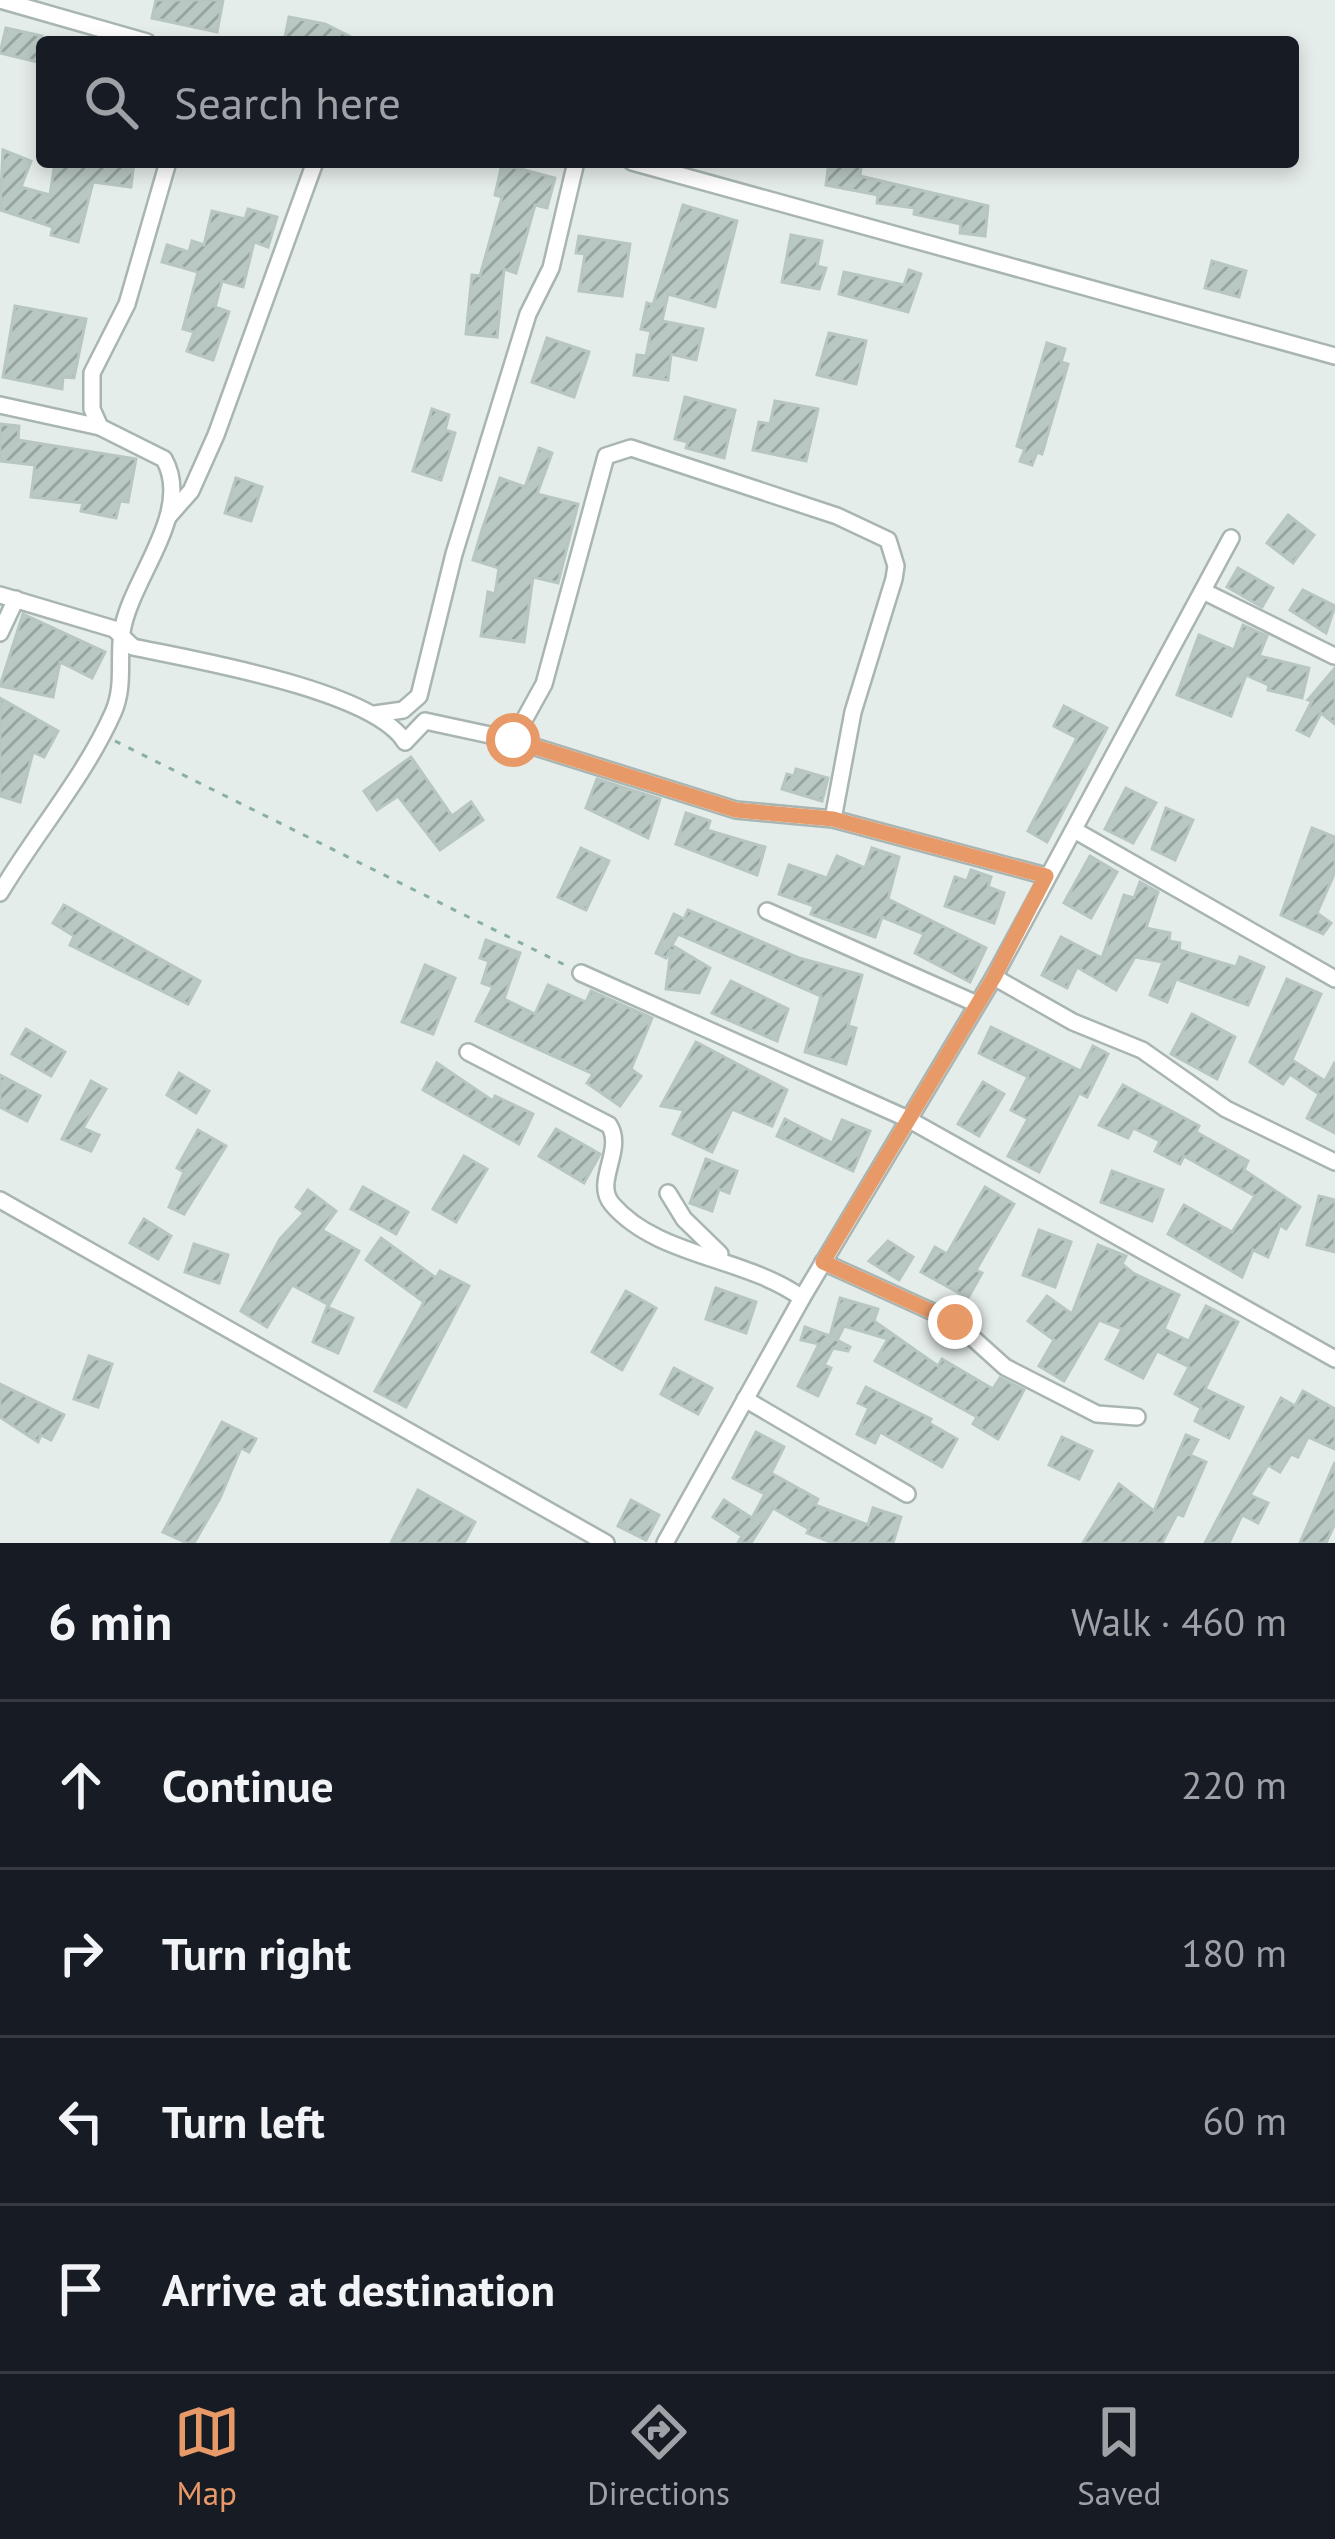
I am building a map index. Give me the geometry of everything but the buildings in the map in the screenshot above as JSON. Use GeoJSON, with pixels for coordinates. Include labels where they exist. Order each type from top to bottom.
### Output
{"type":"FeatureCollection","features":[{"type":"Feature","properties":{"kind":"street"},"geometry":{"type":"LineString","coordinates":[[0,0],[126,36]]}},
{"type":"Feature","properties":{"kind":"street"},"geometry":{"type":"LineString","coordinates":[[100,428],[92,409],[92,373],[127,304],[166,168]]}},
{"type":"Feature","properties":{"kind":"street"},"geometry":{"type":"LineString","coordinates":[[166,520],[191,491],[216,435],[313,168]]}},
{"type":"Feature","properties":{"kind":"street"},"geometry":{"type":"LineString","coordinates":[[425,721],[419,697],[454,554],[522,332],[551,268],[575,168]]}},
{"type":"Feature","properties":{"kind":"street"},"geometry":{"type":"LineString","coordinates":[[654,168],[1335,356]]}},
{"type":"Feature","properties":{"kind":"street"},"geometry":{"type":"LineString","coordinates":[[0,405],[100,428],[164,459],[172,487],[166,520],[121,635],[122,683],[101,734],[0,893]]}},
{"type":"Feature","properties":{"kind":"street"},"geometry":{"type":"LineString","coordinates":[[513,740],[544,684],[602,466],[612,451],[631,448],[837,516],[888,540],[896,566],[854,712],[833,819]]}},
{"type":"Feature","properties":{"kind":"street"},"geometry":{"type":"LineString","coordinates":[[665,1543],[802,1298],[994,977],[1231,538]]}},
{"type":"Feature","properties":{"kind":"street"},"geometry":{"type":"LineString","coordinates":[[1203,591],[1334,656]]}},
{"type":"Feature","properties":{"kind":"street"},"geometry":{"type":"LineString","coordinates":[[0,633],[8,597],[94,621],[133,646],[326,694],[396,727],[405,742],[425,721]]}},
{"type":"Feature","properties":{"kind":"street"},"geometry":{"type":"LineString","coordinates":[[372,714],[403,710],[419,697]]}},
{"type":"Feature","properties":{"kind":"street"},"geometry":{"type":"LineString","coordinates":[[425,721],[513,740],[736,810],[833,819],[1046,876]]}},
{"type":"Feature","properties":{"kind":"street"},"geometry":{"type":"LineString","coordinates":[[1076,831],[1335,979]]}},
{"type":"Feature","properties":{"kind":"street"},"geometry":{"type":"LineString","coordinates":[[766,911],[977,1004]]}},
{"type":"Feature","properties":{"kind":"street"},"geometry":{"type":"LineString","coordinates":[[581,973],[908,1119],[1335,1359]]}},
{"type":"Feature","properties":{"kind":"street"},"geometry":{"type":"LineString","coordinates":[[994,977],[1073,1022],[1142,1050],[1226,1109],[1335,1162]]}},
{"type":"Feature","properties":{"kind":"street"},"geometry":{"type":"LineString","coordinates":[[468,1052],[609,1125],[615,1151],[606,1193],[610,1203],[686,1248],[725,1259],[802,1298]]}},
{"type":"Feature","properties":{"kind":"street"},"geometry":{"type":"LineString","coordinates":[[668,1192],[684,1220],[725,1259]]}},
{"type":"Feature","properties":{"kind":"street"},"geometry":{"type":"LineString","coordinates":[[0,1200],[606,1543]]}},
{"type":"Feature","properties":{"kind":"street"},"geometry":{"type":"LineString","coordinates":[[823,1262],[955,1322],[1005,1367],[1097,1414],[1137,1418]]}},
{"type":"Feature","properties":{"kind":"street"},"geometry":{"type":"LineString","coordinates":[[745,1399],[907,1495]]}},
{"type":"Feature","properties":{"kind":"path"},"geometry":{"type":"LineString","coordinates":[[101,734],[581,973]]}},
{"type":"Feature","properties":{"kind":"route"},"geometry":{"type":"LineString","coordinates":[[513,740],[736,810],[833,819],[1046,876],[994,977],[823,1262],[955,1322]]}}]}
